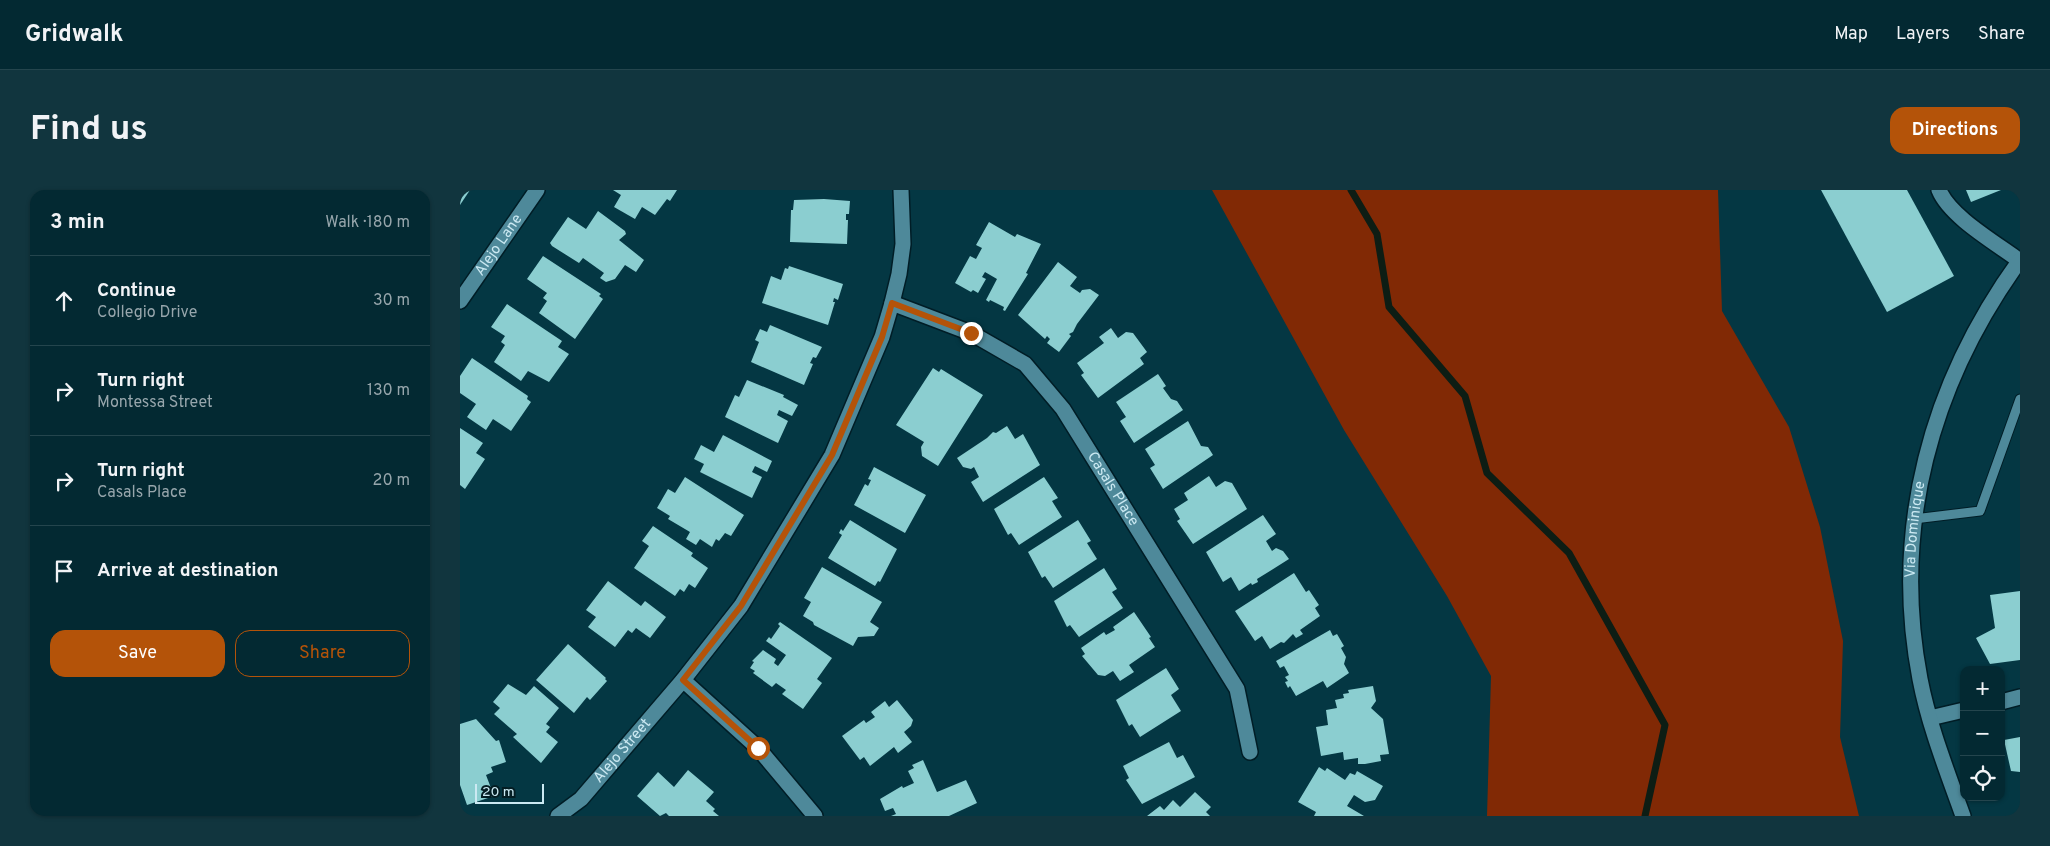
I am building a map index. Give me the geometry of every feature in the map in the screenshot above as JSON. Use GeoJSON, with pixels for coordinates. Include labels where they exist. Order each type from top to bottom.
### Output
{"type":"FeatureCollection","features":[{"type":"Feature","properties":{"kind":"street","name":"Alejo Lane"},"geometry":{"type":"LineString","coordinates":[[460,301],[537,190]]}},
{"type":"Feature","properties":{"kind":"street","name":"Alejo Street"},"geometry":{"type":"LineString","coordinates":[[558,816],[581,799],[683,680],[741,606],[832,455],[882,337],[892,303],[899,274],[903,244],[901,190]]}},
{"type":"Feature","properties":{"kind":"street"},"geometry":{"type":"LineString","coordinates":[[1940,190],[1942,196],[1963,219],[2020,261]]}},
{"type":"Feature","properties":{"kind":"street","name":"Via Dominique"},"geometry":{"type":"LineString","coordinates":[[1963,816],[1930,718],[1914,639],[1911,559],[1914,519],[1930,440],[1957,364],[1975,328],[2020,261]]}},
{"type":"Feature","properties":{"kind":"street","name":"Casals Place"},"geometry":{"type":"LineString","coordinates":[[892,303],[971,333],[1025,364],[1063,409],[1237,689],[1250,752]]}},
{"type":"Feature","properties":{"kind":"street"},"geometry":{"type":"LineString","coordinates":[[683,680],[758,748],[815,816]]}},
{"type":"Feature","properties":{"kind":"street"},"geometry":{"type":"LineString","coordinates":[[2005,701],[2020,698]]}},
{"type":"Feature","properties":{"kind":"street"},"geometry":{"type":"LineString","coordinates":[[1930,718],[1960,711]]}},
{"type":"Feature","properties":{"kind":"lane"},"geometry":{"type":"LineString","coordinates":[[1914,519],[1980,511],[2020,399]]}},
{"type":"Feature","properties":{"kind":"shaded area"},"geometry":{"type":"Polygon","coordinates":[[[1212,190],[1718,190],[1722,311],[1789,427],[1820,527],[1843,641],[1840,737],[1859,816],[1487,816],[1491,676],[1447,596],[1344,430],[1212,190]]]}},
{"type":"Feature","properties":{"kind":"building"},"geometry":{"type":"Polygon","coordinates":[[[460,190],[470,190],[460,205],[460,190]]]}},
{"type":"Feature","properties":{"kind":"building"},"geometry":{"type":"Polygon","coordinates":[[[613,190],[677,190],[670,201],[667,199],[655,215],[642,207],[635,219],[614,207],[621,195],[613,190]]]}},
{"type":"Feature","properties":{"kind":"building"},"geometry":{"type":"Polygon","coordinates":[[[1821,190],[1907,190],[1954,276],[1887,312],[1821,190]]]}},
{"type":"Feature","properties":{"kind":"building"},"geometry":{"type":"Polygon","coordinates":[[[1966,190],[2001,190],[1971,202],[1966,190]]]}},
{"type":"Feature","properties":{"kind":"building"},"geometry":{"type":"Polygon","coordinates":[[[824,199],[850,201],[849,214],[846,214],[846,220],[848,220],[847,244],[790,242],[791,210],[793,210],[794,200],[824,199]]]}},
{"type":"Feature","properties":{"kind":"building"},"geometry":{"type":"Polygon","coordinates":[[[598,211],[625,231],[626,234],[619,240],[644,260],[636,272],[625,265],[615,279],[606,282],[600,278],[604,273],[583,258],[579,263],[550,243],[568,217],[586,229],[598,211]]]}},
{"type":"Feature","properties":{"kind":"building"},"geometry":{"type":"Polygon","coordinates":[[[989,222],[1015,237],[1017,234],[1041,244],[1026,273],[1028,274],[1005,311],[1003,310],[1004,307],[986,300],[997,279],[985,272],[982,277],[986,279],[978,293],[973,290],[971,292],[955,283],[970,256],[976,259],[982,248],[976,245],[989,222]]]}},
{"type":"Feature","properties":{"kind":"building"},"geometry":{"type":"Polygon","coordinates":[[[543,256],[601,294],[599,296],[603,299],[575,339],[539,313],[547,301],[543,298],[547,293],[527,279],[543,256]]]}},
{"type":"Feature","properties":{"kind":"building"},"geometry":{"type":"Polygon","coordinates":[[[1058,262],[1077,277],[1070,286],[1080,293],[1082,290],[1090,289],[1099,295],[1073,332],[1069,334],[1071,336],[1059,352],[1047,343],[1050,339],[1047,336],[1045,339],[1018,315],[1058,262]]]}},
{"type":"Feature","properties":{"kind":"building"},"geometry":{"type":"Polygon","coordinates":[[[789,266],[843,284],[838,300],[834,298],[833,302],[835,302],[828,325],[762,303],[771,276],[781,280],[785,268],[788,269],[789,266]]]}},
{"type":"Feature","properties":{"kind":"building"},"geometry":{"type":"Polygon","coordinates":[[[507,304],[562,341],[558,347],[569,354],[549,382],[528,371],[521,381],[494,362],[505,345],[501,342],[505,336],[491,327],[507,304]]]}},
{"type":"Feature","properties":{"kind":"building"},"geometry":{"type":"Polygon","coordinates":[[[770,325],[822,347],[816,358],[813,357],[810,363],[813,364],[804,385],[751,362],[759,342],[755,340],[760,329],[767,332],[770,325]]]}},
{"type":"Feature","properties":{"kind":"building"},"geometry":{"type":"Polygon","coordinates":[[[1111,328],[1118,338],[1126,332],[1133,333],[1147,352],[1140,358],[1144,364],[1098,398],[1081,375],[1084,373],[1077,363],[1104,343],[1099,337],[1111,328]]]}},
{"type":"Feature","properties":{"kind":"building"},"geometry":{"type":"Polygon","coordinates":[[[472,358],[528,396],[527,399],[531,402],[511,431],[493,419],[486,430],[467,417],[476,404],[460,393],[460,376],[472,358]]]}},
{"type":"Feature","properties":{"kind":"building"},"geometry":{"type":"Polygon","coordinates":[[[933,368],[939,372],[941,369],[983,395],[938,466],[922,456],[921,447],[924,442],[896,425],[933,368]]]}},
{"type":"Feature","properties":{"kind":"building"},"geometry":{"type":"Polygon","coordinates":[[[1158,374],[1166,386],[1163,388],[1171,399],[1177,401],[1183,410],[1134,443],[1120,421],[1126,417],[1116,402],[1158,374]]]}},
{"type":"Feature","properties":{"kind":"building"},"geometry":{"type":"Polygon","coordinates":[[[747,380],[784,395],[783,397],[798,405],[792,416],[779,410],[777,415],[788,421],[778,443],[725,417],[735,395],[739,397],[747,380]]]}},
{"type":"Feature","properties":{"kind":"building"},"geometry":{"type":"Polygon","coordinates":[[[1188,421],[1201,446],[1208,447],[1213,455],[1163,489],[1150,468],[1155,465],[1145,449],[1188,421]]]}},
{"type":"Feature","properties":{"kind":"building"},"geometry":{"type":"Polygon","coordinates":[[[1007,426],[1015,439],[1023,434],[1040,465],[983,502],[971,482],[979,477],[974,467],[971,469],[963,467],[957,458],[993,432],[996,433],[1007,426]]]}},
{"type":"Feature","properties":{"kind":"building"},"geometry":{"type":"Polygon","coordinates":[[[460,428],[483,443],[476,453],[485,459],[465,489],[460,485],[460,428]]]}},
{"type":"Feature","properties":{"kind":"building"},"geometry":{"type":"Polygon","coordinates":[[[723,435],[772,461],[767,472],[755,466],[752,472],[762,477],[752,498],[700,472],[704,464],[694,459],[701,445],[714,452],[723,435]]]}},
{"type":"Feature","properties":{"kind":"building"},"geometry":{"type":"Polygon","coordinates":[[[874,467],[926,495],[905,533],[854,505],[865,484],[868,486],[871,480],[868,479],[874,467]]]}},
{"type":"Feature","properties":{"kind":"building"},"geometry":{"type":"Polygon","coordinates":[[[1209,476],[1216,487],[1225,481],[1232,483],[1247,509],[1193,544],[1177,521],[1180,519],[1174,509],[1188,500],[1184,493],[1209,476]]]}},
{"type":"Feature","properties":{"kind":"building"},"geometry":{"type":"Polygon","coordinates":[[[685,477],[744,515],[731,536],[725,533],[719,541],[716,539],[712,547],[700,539],[696,545],[686,539],[690,532],[668,519],[670,516],[657,508],[668,489],[675,493],[685,477]]]}},
{"type":"Feature","properties":{"kind":"building"},"geometry":{"type":"Polygon","coordinates":[[[1044,477],[1058,498],[1052,501],[1062,517],[1019,545],[1011,533],[1008,535],[994,509],[1044,477]]]}},
{"type":"Feature","properties":{"kind":"building"},"geometry":{"type":"Polygon","coordinates":[[[1263,515],[1276,534],[1266,541],[1272,551],[1276,548],[1283,551],[1289,559],[1257,579],[1258,582],[1252,585],[1251,583],[1239,591],[1231,577],[1223,582],[1206,552],[1263,515]]]}},
{"type":"Feature","properties":{"kind":"building"},"geometry":{"type":"Polygon","coordinates":[[[850,520],[897,549],[880,582],[878,581],[875,586],[828,558],[842,535],[839,533],[841,529],[843,531],[850,520]]]}},
{"type":"Feature","properties":{"kind":"building"},"geometry":{"type":"Polygon","coordinates":[[[1078,520],[1091,541],[1087,543],[1097,559],[1053,588],[1045,576],[1042,578],[1028,552],[1078,520]]]}},
{"type":"Feature","properties":{"kind":"building"},"geometry":{"type":"Polygon","coordinates":[[[653,526],[693,553],[691,556],[708,568],[695,588],[689,584],[684,592],[680,589],[675,596],[634,568],[649,546],[642,541],[653,526]]]}},
{"type":"Feature","properties":{"kind":"building"},"geometry":{"type":"Polygon","coordinates":[[[822,567],[882,602],[870,622],[879,628],[874,636],[858,637],[853,646],[814,625],[813,622],[803,616],[811,602],[804,598],[822,567]]]}},
{"type":"Feature","properties":{"kind":"building"},"geometry":{"type":"Polygon","coordinates":[[[1104,568],[1117,589],[1112,592],[1123,608],[1079,637],[1070,625],[1067,627],[1054,601],[1104,568]]]}},
{"type":"Feature","properties":{"kind":"building"},"geometry":{"type":"Polygon","coordinates":[[[1294,573],[1306,592],[1309,590],[1319,605],[1315,608],[1320,616],[1300,630],[1303,634],[1296,638],[1293,634],[1284,643],[1281,642],[1270,649],[1262,636],[1255,641],[1235,611],[1294,573]]]}},
{"type":"Feature","properties":{"kind":"building"},"geometry":{"type":"Polygon","coordinates":[[[608,581],[641,606],[645,601],[666,617],[650,638],[636,628],[632,633],[628,630],[615,647],[588,627],[596,617],[586,610],[608,581]]]}},
{"type":"Feature","properties":{"kind":"building"},"geometry":{"type":"Polygon","coordinates":[[[2020,591],[2020,660],[1990,664],[1976,638],[1995,628],[1990,595],[2020,591]]]}},
{"type":"Feature","properties":{"kind":"building"},"geometry":{"type":"Polygon","coordinates":[[[1134,612],[1151,637],[1149,638],[1155,647],[1129,665],[1134,672],[1120,681],[1113,671],[1105,676],[1098,675],[1082,656],[1085,654],[1081,648],[1104,632],[1106,635],[1115,630],[1113,627],[1134,612]]]}},
{"type":"Feature","properties":{"kind":"building"},"geometry":{"type":"Polygon","coordinates":[[[780,622],[832,658],[817,679],[822,683],[803,709],[782,694],[786,690],[776,683],[772,687],[753,673],[755,671],[750,668],[754,662],[752,661],[763,650],[776,659],[774,663],[778,666],[786,655],[766,641],[769,637],[771,639],[780,626],[778,624],[780,622]]]}},
{"type":"Feature","properties":{"kind":"building"},"geometry":{"type":"Polygon","coordinates":[[[1330,630],[1333,636],[1337,634],[1344,646],[1341,648],[1346,657],[1344,664],[1349,673],[1327,688],[1323,681],[1296,696],[1285,682],[1288,681],[1285,677],[1289,675],[1284,666],[1280,668],[1276,661],[1330,630]]]}},
{"type":"Feature","properties":{"kind":"building"},"geometry":{"type":"Polygon","coordinates":[[[568,644],[607,681],[590,700],[587,697],[574,713],[536,680],[568,644]]]}},
{"type":"Feature","properties":{"kind":"building"},"geometry":{"type":"Polygon","coordinates":[[[1166,668],[1179,689],[1171,695],[1181,711],[1140,737],[1132,724],[1129,726],[1116,700],[1166,668]]]}},
{"type":"Feature","properties":{"kind":"building"},"geometry":{"type":"Polygon","coordinates":[[[508,684],[526,695],[534,686],[559,708],[546,724],[550,727],[546,732],[558,742],[541,763],[513,737],[517,734],[494,714],[500,708],[493,702],[508,684]]]}},
{"type":"Feature","properties":{"kind":"building"},"geometry":{"type":"Polygon","coordinates":[[[1373,686],[1376,701],[1371,708],[1383,719],[1389,754],[1380,755],[1381,761],[1365,764],[1358,764],[1358,758],[1344,760],[1343,752],[1321,756],[1316,727],[1328,725],[1326,710],[1337,708],[1335,700],[1344,698],[1343,694],[1349,693],[1348,690],[1373,686]]]}},
{"type":"Feature","properties":{"kind":"building"},"geometry":{"type":"Polygon","coordinates":[[[897,700],[913,720],[911,726],[904,732],[912,742],[898,753],[894,747],[870,766],[864,757],[860,760],[842,736],[864,720],[866,723],[875,717],[871,712],[885,701],[889,707],[897,700]]]}},
{"type":"Feature","properties":{"kind":"building"},"geometry":{"type":"Polygon","coordinates":[[[476,719],[496,741],[499,740],[506,762],[491,767],[493,772],[486,775],[494,796],[467,805],[460,785],[460,724],[476,719]]]}},
{"type":"Feature","properties":{"kind":"building"},"geometry":{"type":"Polygon","coordinates":[[[2020,737],[2020,772],[2011,771],[2005,740],[2020,737]]]}},
{"type":"Feature","properties":{"kind":"building"},"geometry":{"type":"Polygon","coordinates":[[[1169,742],[1177,758],[1183,755],[1195,777],[1142,804],[1126,780],[1129,778],[1123,766],[1169,742]]]}},
{"type":"Feature","properties":{"kind":"building"},"geometry":{"type":"Polygon","coordinates":[[[923,760],[937,792],[966,780],[977,803],[949,816],[891,816],[896,814],[893,808],[885,811],[880,799],[902,786],[903,788],[914,783],[908,771],[914,768],[912,765],[923,760]]]}},
{"type":"Feature","properties":{"kind":"building"},"geometry":{"type":"Polygon","coordinates":[[[1319,767],[1325,771],[1327,768],[1345,780],[1350,773],[1355,775],[1357,771],[1383,786],[1375,800],[1365,802],[1354,795],[1347,806],[1364,816],[1314,816],[1316,812],[1298,802],[1319,767]]]}},
{"type":"Feature","properties":{"kind":"building"},"geometry":{"type":"Polygon","coordinates":[[[688,770],[714,792],[706,801],[715,809],[713,811],[719,816],[669,816],[666,813],[660,816],[637,796],[658,772],[674,787],[688,770]]]}},
{"type":"Feature","properties":{"kind":"building"},"geometry":{"type":"Polygon","coordinates":[[[1195,792],[1211,807],[1206,812],[1210,816],[1147,816],[1160,806],[1164,810],[1173,800],[1180,807],[1195,792]]]}},
{"type":"Feature","properties":{"kind":"waterway"},"geometry":{"type":"LineString","coordinates":[[1351,190],[1377,234],[1389,307],[1465,396],[1487,473],[1569,553],[1665,725],[1645,816]]}},
{"type":"Feature","properties":{"kind":"route"},"geometry":{"type":"LineString","coordinates":[[758,748],[705,702],[683,680],[741,606],[832,455],[882,337],[892,303],[971,333]]}}]}
